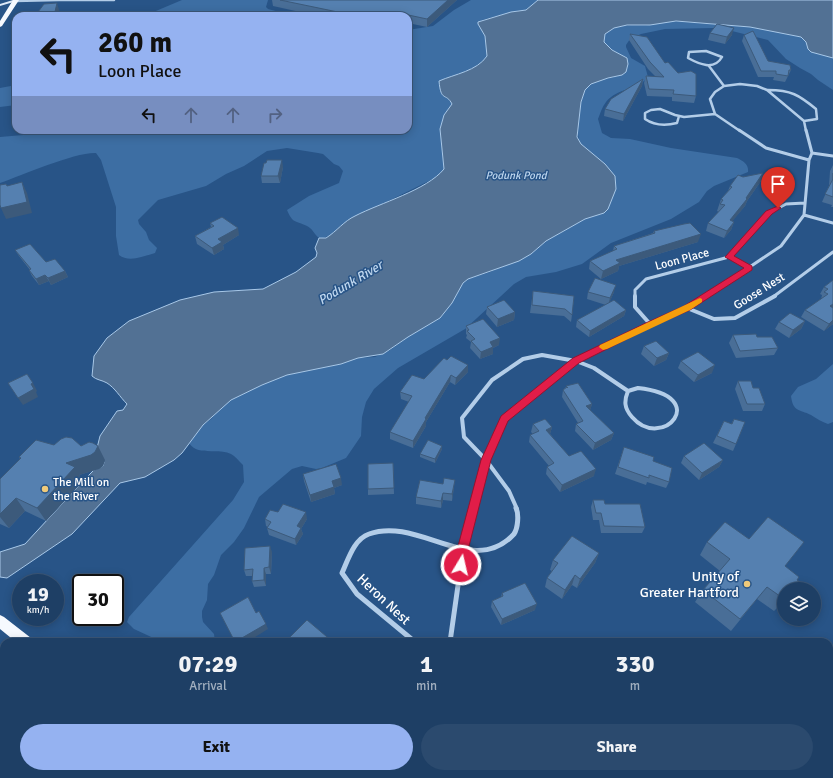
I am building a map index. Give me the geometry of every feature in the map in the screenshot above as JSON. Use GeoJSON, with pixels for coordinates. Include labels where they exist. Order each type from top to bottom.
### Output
{"type":"FeatureCollection","features":[{"type":"Feature","properties":{"kind":"main road"},"geometry":{"type":"LineString","coordinates":[[0,25],[16,1]]}},
{"type":"Feature","properties":{"kind":"main road"},"geometry":{"type":"LineString","coordinates":[[0,621],[21,638]]}},
{"type":"Feature","properties":{"kind":"street"},"geometry":{"type":"LineString","coordinates":[[0,5],[16,1],[114,0]]}},
{"type":"Feature","properties":{"kind":"street"},"geometry":{"type":"LineString","coordinates":[[709,66],[719,62],[722,57],[714,52],[701,50],[689,52],[688,58],[699,64],[709,66],[724,86]]}},
{"type":"Feature","properties":{"kind":"street"},"geometry":{"type":"LineString","coordinates":[[451,638],[463,550],[486,460],[505,418],[576,361],[650,324],[687,308],[749,268],[781,246],[804,215],[809,160],[812,153],[804,121],[767,90],[757,86],[740,84],[724,86],[715,92],[710,99],[715,114]]}},
{"type":"Feature","properties":{"kind":"street"},"geometry":{"type":"LineString","coordinates":[[767,90],[782,89],[799,94],[816,108],[817,118],[804,121]]}},
{"type":"Feature","properties":{"kind":"street"},"geometry":{"type":"LineString","coordinates":[[679,116],[677,123],[664,126],[652,124],[645,119],[645,113],[652,108],[667,110],[679,116],[715,114],[766,148],[809,160]]}},
{"type":"Feature","properties":{"kind":"street"},"geometry":{"type":"LineString","coordinates":[[812,153],[833,156]]}},
{"type":"Feature","properties":{"kind":"street"},"geometry":{"type":"LineString","coordinates":[[749,268],[729,257],[769,213],[786,204],[805,203]]}},
{"type":"Feature","properties":{"kind":"street"},"geometry":{"type":"LineString","coordinates":[[804,215],[833,223]]}},
{"type":"Feature","properties":{"kind":"street","name":"Goose Nest"},"geometry":{"type":"LineString","coordinates":[[687,308],[714,319],[735,318],[776,295],[833,252]]}},
{"type":"Feature","properties":{"kind":"street","name":"Loon Place"},"geometry":{"type":"LineString","coordinates":[[650,324],[635,307],[635,290],[646,279],[729,257]]}},
{"type":"Feature","properties":{"kind":"street"},"geometry":{"type":"LineString","coordinates":[[463,550],[484,552],[503,544],[516,531],[518,512],[509,491],[486,460],[464,437],[462,418],[492,380],[523,360],[542,354],[576,361],[594,368],[628,391]]}},
{"type":"Feature","properties":{"kind":"street"},"geometry":{"type":"LineString","coordinates":[[638,388],[651,389],[662,392],[673,399],[678,406],[677,415],[673,422],[665,427],[654,427],[644,426],[634,420],[627,411],[624,400],[628,391],[638,388]]}},
{"type":"Feature","properties":{"kind":"street","name":"Heron Nest"},"geometry":{"type":"LineString","coordinates":[[410,638],[357,594],[342,573],[352,550],[367,535],[390,529],[413,533],[463,550]]}},
{"type":"Feature","properties":{"kind":"shaded area"},"geometry":{"type":"Polygon","coordinates":[[[182,0],[268,0],[266,7],[280,12],[154,12],[182,0]]]}},
{"type":"Feature","properties":{"kind":"shaded area"},"geometry":{"type":"Polygon","coordinates":[[[471,0],[538,0],[526,10],[516,11],[482,20],[478,24],[485,36],[487,56],[472,69],[440,81],[443,96],[451,101],[452,104],[444,115],[440,129],[444,169],[439,176],[344,223],[327,237],[319,238],[309,227],[293,220],[287,210],[309,196],[339,183],[343,171],[339,166],[334,164],[323,154],[318,153],[287,148],[267,151],[244,166],[226,174],[206,186],[158,200],[138,220],[139,224],[146,232],[149,240],[157,248],[155,253],[132,259],[119,255],[116,236],[116,207],[101,160],[96,153],[75,156],[62,160],[0,183],[0,137],[28,134],[412,134],[412,29],[433,26],[454,10],[471,0]]]}},
{"type":"Feature","properties":{"kind":"shaded area"},"geometry":{"type":"Polygon","coordinates":[[[670,21],[750,27],[801,37],[816,53],[833,55],[833,90],[811,74],[786,59],[768,40],[724,29],[713,28],[665,29],[641,34],[630,39],[626,47],[631,58],[645,66],[648,77],[639,84],[616,94],[606,102],[598,119],[602,133],[611,138],[630,139],[671,148],[737,158],[747,165],[748,172],[714,186],[707,191],[699,202],[671,219],[611,243],[582,264],[556,272],[526,277],[514,284],[465,329],[398,368],[374,389],[366,402],[362,417],[361,436],[346,458],[322,468],[316,469],[302,466],[292,469],[259,497],[244,528],[234,542],[221,555],[214,575],[208,584],[207,600],[202,611],[202,617],[203,622],[214,634],[214,638],[153,638],[134,629],[127,622],[129,617],[233,500],[244,482],[243,465],[236,457],[226,452],[198,450],[189,443],[203,425],[211,419],[223,405],[262,385],[287,375],[341,364],[358,358],[375,357],[390,350],[408,337],[440,318],[452,303],[463,283],[468,279],[490,272],[531,254],[546,241],[585,219],[604,213],[608,209],[605,164],[586,150],[579,139],[578,124],[583,96],[586,89],[593,82],[622,75],[626,72],[628,64],[627,58],[612,50],[604,42],[605,34],[610,30],[621,26],[651,25],[670,21]]]}},
{"type":"Feature","properties":{"kind":"shaded area"},"geometry":{"type":"Polygon","coordinates":[[[12,86],[12,106],[0,107],[0,88],[12,86]]]}},
{"type":"Feature","properties":{"kind":"shaded area"},"geometry":{"type":"Polygon","coordinates":[[[833,364],[833,422],[828,424],[797,409],[793,405],[791,396],[798,387],[816,379],[833,364]]]}},
{"type":"Feature","properties":{"kind":"water","name":"Podunk Pond"},"geometry":{"type":"Polygon","coordinates":[[[538,0],[833,0],[833,58],[811,52],[808,49],[806,42],[801,37],[750,27],[676,21],[650,25],[627,25],[614,28],[605,34],[604,42],[612,50],[627,58],[628,64],[626,72],[622,75],[591,84],[585,90],[581,102],[577,137],[581,144],[605,164],[615,176],[616,189],[608,209],[604,213],[585,219],[546,241],[531,254],[519,261],[468,279],[463,283],[452,303],[440,318],[383,354],[358,358],[341,364],[287,375],[231,400],[203,425],[182,453],[174,460],[145,477],[120,483],[72,534],[7,578],[0,577],[0,552],[25,544],[94,470],[103,466],[104,462],[95,456],[100,436],[117,411],[123,410],[127,404],[110,385],[92,376],[94,356],[107,338],[129,321],[180,300],[214,292],[263,289],[296,272],[316,257],[317,253],[315,248],[319,238],[326,238],[351,218],[415,190],[436,177],[444,169],[440,129],[444,115],[452,104],[448,98],[442,95],[439,81],[472,69],[487,56],[485,36],[478,22],[511,12],[526,10],[538,0]]]}},
{"type":"Feature","properties":{"kind":"building"},"geometry":{"type":"Polygon","coordinates":[[[280,0],[448,0],[427,19],[412,16],[412,12],[338,12],[280,0]]]}},
{"type":"Feature","properties":{"kind":"building"},"geometry":{"type":"Polygon","coordinates":[[[57,3],[55,12],[38,12],[44,4],[57,3]]]}},
{"type":"Feature","properties":{"kind":"building"},"geometry":{"type":"Polygon","coordinates":[[[717,24],[734,28],[727,37],[710,33],[717,24]]]}},
{"type":"Feature","properties":{"kind":"building"},"geometry":{"type":"Polygon","coordinates":[[[753,31],[768,61],[790,65],[791,70],[789,70],[788,76],[776,74],[776,71],[761,71],[744,35],[753,31]]]}},
{"type":"Feature","properties":{"kind":"building"},"geometry":{"type":"Polygon","coordinates":[[[630,34],[647,37],[665,63],[668,62],[678,73],[691,71],[696,74],[696,96],[673,94],[674,90],[649,89],[646,76],[664,77],[650,62],[630,34]]]}},
{"type":"Feature","properties":{"kind":"building"},"geometry":{"type":"Polygon","coordinates":[[[643,79],[624,114],[605,109],[611,99],[643,79]]]}},
{"type":"Feature","properties":{"kind":"building"},"geometry":{"type":"Polygon","coordinates":[[[267,160],[282,160],[278,176],[261,176],[264,163],[266,163],[267,160]]]}},
{"type":"Feature","properties":{"kind":"building"},"geometry":{"type":"Polygon","coordinates":[[[778,170],[789,180],[776,183],[765,173],[778,170]]]}},
{"type":"Feature","properties":{"kind":"building"},"geometry":{"type":"Polygon","coordinates":[[[763,173],[746,198],[747,199],[730,220],[734,222],[727,231],[708,223],[725,205],[720,204],[723,200],[721,199],[732,187],[730,186],[738,175],[743,177],[763,173]]]}},
{"type":"Feature","properties":{"kind":"building"},"geometry":{"type":"Polygon","coordinates":[[[833,179],[833,197],[825,194],[833,179]]]}},
{"type":"Feature","properties":{"kind":"building"},"geometry":{"type":"Polygon","coordinates":[[[22,182],[27,202],[1,208],[0,185],[6,184],[7,186],[22,182]]]}},
{"type":"Feature","properties":{"kind":"building"},"geometry":{"type":"Polygon","coordinates":[[[222,217],[238,228],[218,239],[222,242],[212,248],[195,236],[214,226],[210,223],[222,217]]]}},
{"type":"Feature","properties":{"kind":"building"},"geometry":{"type":"Polygon","coordinates":[[[690,223],[701,234],[616,260],[620,263],[603,271],[590,261],[617,249],[614,246],[655,233],[654,231],[690,223]]]}},
{"type":"Feature","properties":{"kind":"building"},"geometry":{"type":"Polygon","coordinates":[[[30,244],[46,262],[55,259],[65,271],[48,278],[45,275],[36,279],[29,270],[31,269],[15,250],[30,244]]]}},
{"type":"Feature","properties":{"kind":"building"},"geometry":{"type":"Polygon","coordinates":[[[595,278],[616,285],[610,298],[588,292],[595,278]]]}},
{"type":"Feature","properties":{"kind":"building"},"geometry":{"type":"Polygon","coordinates":[[[833,280],[833,304],[830,306],[833,308],[833,320],[829,324],[805,310],[828,294],[824,292],[828,289],[824,287],[833,280]]]}},
{"type":"Feature","properties":{"kind":"building"},"geometry":{"type":"Polygon","coordinates":[[[533,291],[574,296],[572,315],[565,309],[532,305],[533,291]]]}},
{"type":"Feature","properties":{"kind":"building"},"geometry":{"type":"Polygon","coordinates":[[[504,300],[515,312],[498,319],[487,307],[504,300]]]}},
{"type":"Feature","properties":{"kind":"building"},"geometry":{"type":"Polygon","coordinates":[[[614,300],[626,310],[590,331],[577,320],[614,300]]]}},
{"type":"Feature","properties":{"kind":"building"},"geometry":{"type":"Polygon","coordinates":[[[790,313],[805,321],[793,330],[779,322],[790,313]]]}},
{"type":"Feature","properties":{"kind":"building"},"geometry":{"type":"Polygon","coordinates":[[[483,319],[500,338],[490,342],[493,347],[481,352],[471,341],[475,339],[467,331],[469,330],[466,326],[483,319]]]}},
{"type":"Feature","properties":{"kind":"building"},"geometry":{"type":"Polygon","coordinates":[[[756,334],[757,337],[772,337],[778,348],[740,351],[733,335],[756,334]]]}},
{"type":"Feature","properties":{"kind":"building"},"geometry":{"type":"Polygon","coordinates":[[[656,341],[669,353],[657,358],[644,346],[656,341]]]}},
{"type":"Feature","properties":{"kind":"building"},"geometry":{"type":"Polygon","coordinates":[[[698,352],[715,365],[698,375],[681,361],[698,352]]]}},
{"type":"Feature","properties":{"kind":"building"},"geometry":{"type":"Polygon","coordinates":[[[451,356],[468,365],[456,378],[451,375],[413,441],[390,432],[412,396],[400,392],[412,375],[424,379],[444,358],[447,360],[451,356]]]}},
{"type":"Feature","properties":{"kind":"building"},"geometry":{"type":"Polygon","coordinates":[[[27,374],[33,383],[31,384],[34,389],[18,398],[8,383],[27,374]]]}},
{"type":"Feature","properties":{"kind":"building"},"geometry":{"type":"Polygon","coordinates":[[[738,381],[751,381],[753,388],[759,388],[765,404],[747,404],[738,381]]]}},
{"type":"Feature","properties":{"kind":"building"},"geometry":{"type":"Polygon","coordinates":[[[578,383],[592,404],[586,406],[614,433],[595,443],[576,424],[583,421],[563,390],[567,387],[566,386],[578,383]]]}},
{"type":"Feature","properties":{"kind":"building"},"geometry":{"type":"Polygon","coordinates":[[[545,419],[552,427],[546,430],[569,456],[581,451],[596,469],[562,485],[547,467],[554,463],[530,435],[539,431],[533,424],[545,419]]]}},
{"type":"Feature","properties":{"kind":"building"},"geometry":{"type":"Polygon","coordinates":[[[734,419],[745,422],[736,444],[717,436],[724,421],[732,424],[734,419]]]}},
{"type":"Feature","properties":{"kind":"building"},"geometry":{"type":"Polygon","coordinates":[[[66,437],[72,438],[81,446],[89,442],[98,446],[95,452],[91,455],[66,463],[75,467],[37,508],[16,498],[0,514],[0,479],[36,440],[54,445],[66,437]]]}},
{"type":"Feature","properties":{"kind":"building"},"geometry":{"type":"Polygon","coordinates":[[[428,440],[442,446],[435,459],[420,454],[428,440]]]}},
{"type":"Feature","properties":{"kind":"building"},"geometry":{"type":"Polygon","coordinates":[[[704,443],[723,460],[702,473],[684,456],[704,443]]]}},
{"type":"Feature","properties":{"kind":"building"},"geometry":{"type":"Polygon","coordinates":[[[624,447],[654,457],[653,461],[672,468],[669,482],[649,475],[649,478],[618,467],[624,447]]]}},
{"type":"Feature","properties":{"kind":"building"},"geometry":{"type":"Polygon","coordinates":[[[393,463],[394,488],[368,489],[368,464],[393,463]]]}},
{"type":"Feature","properties":{"kind":"building"},"geometry":{"type":"Polygon","coordinates":[[[336,464],[341,478],[332,481],[334,487],[310,495],[303,474],[336,464]]]}},
{"type":"Feature","properties":{"kind":"building"},"geometry":{"type":"Polygon","coordinates":[[[444,478],[455,480],[452,494],[443,493],[441,501],[416,497],[420,480],[443,484],[444,478]]]}},
{"type":"Feature","properties":{"kind":"building"},"geometry":{"type":"Polygon","coordinates":[[[593,500],[604,500],[605,504],[640,504],[645,527],[604,526],[601,513],[596,513],[593,500]]]}},
{"type":"Feature","properties":{"kind":"building"},"geometry":{"type":"Polygon","coordinates":[[[283,504],[306,512],[297,526],[301,528],[295,539],[267,528],[271,522],[265,519],[270,510],[278,512],[283,504]]]}},
{"type":"Feature","properties":{"kind":"building","name":"Unity of Greater Hartford"},"geometry":{"type":"Polygon","coordinates":[[[768,517],[804,542],[785,566],[799,577],[797,580],[800,582],[777,582],[777,594],[767,587],[740,619],[703,590],[730,559],[707,542],[725,522],[749,539],[768,517]]]}},
{"type":"Feature","properties":{"kind":"building"},"geometry":{"type":"Polygon","coordinates":[[[572,536],[599,553],[580,579],[575,575],[565,590],[547,578],[558,563],[553,560],[572,536]]]}},
{"type":"Feature","properties":{"kind":"building"},"geometry":{"type":"Polygon","coordinates":[[[270,546],[269,567],[264,568],[264,580],[252,581],[253,569],[244,570],[245,548],[270,546]]]}},
{"type":"Feature","properties":{"kind":"building"},"geometry":{"type":"Polygon","coordinates":[[[525,583],[537,604],[502,619],[492,601],[503,596],[502,593],[525,583]]]}},
{"type":"Feature","properties":{"kind":"building"},"geometry":{"type":"Polygon","coordinates":[[[248,597],[256,613],[259,611],[266,624],[242,638],[233,638],[220,613],[248,597]]]}},
{"type":"Feature","properties":{"kind":"building"},"geometry":{"type":"Polygon","coordinates":[[[307,620],[328,638],[289,638],[307,620]]]}},
{"type":"Feature","properties":{"kind":"slow traffic"},"geometry":{"type":"LineString","coordinates":[[603,347],[687,308],[700,300]]}},
{"type":"Feature","properties":{"kind":"place","name":"The Mill on the River"},"geometry":{"type":"Point","coordinates":[45,489]}},
{"type":"Feature","properties":{"kind":"place","name":"Unity of Greater Hartford"},"geometry":{"type":"Point","coordinates":[747,584]}},
{"type":"Feature","properties":{"kind":"route"},"geometry":{"type":"LineString","coordinates":[[461,565],[463,550],[486,460],[505,418],[576,361],[650,324],[687,308],[749,268],[729,257],[769,213],[778,208]]}},
{"type":"Feature","properties":{"kind":"water label","name":"Podunk River"},"geometry":{"type":"Point","coordinates":[350,282]}}]}
